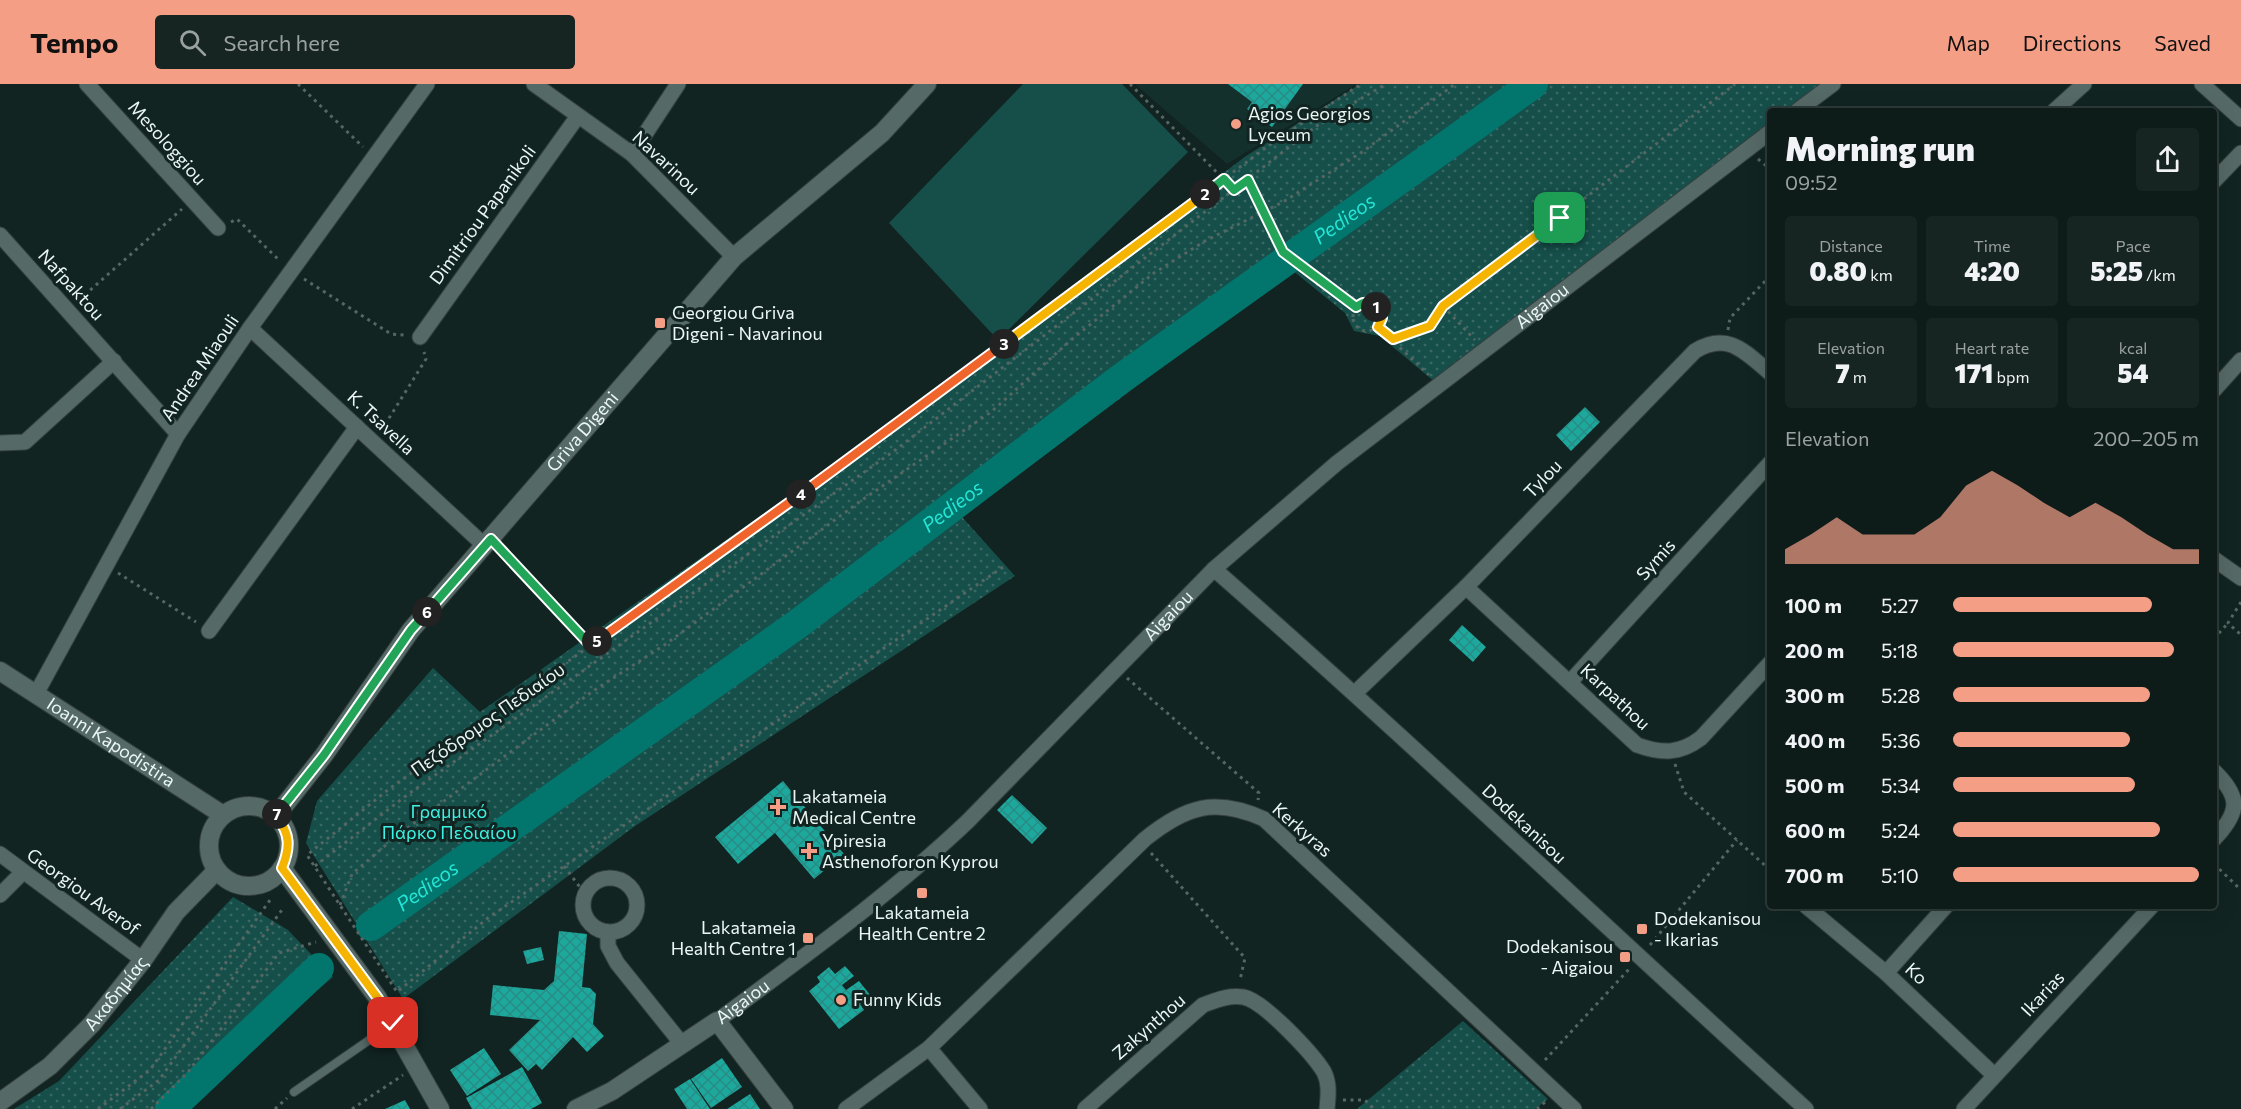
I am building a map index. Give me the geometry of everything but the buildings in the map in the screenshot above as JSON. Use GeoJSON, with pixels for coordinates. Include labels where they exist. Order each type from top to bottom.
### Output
{"type":"FeatureCollection","features":[{"type":"Feature","properties":{"kind":"street","name":"Mesologgiou"},"geometry":{"type":"LineString","coordinates":[[87,84],[218,228]]}},
{"type":"Feature","properties":{"kind":"street","name":"Andrea Miaouli"},"geometry":{"type":"LineString","coordinates":[[36,694],[178,434],[250,328],[428,84]]}},
{"type":"Feature","properties":{"kind":"street","name":"Navarinou"},"geometry":{"type":"LineString","coordinates":[[534,84],[633,154],[734,257]]}},
{"type":"Feature","properties":{"kind":"street"},"geometry":{"type":"LineString","coordinates":[[633,154],[678,84]]}},
{"type":"Feature","properties":{"kind":"street","name":"Griva Digeni"},"geometry":{"type":"LineString","coordinates":[[276,816],[324,755],[411,630],[734,257],[882,133],[927,84]]}},
{"type":"Feature","properties":{"kind":"street"},"geometry":{"type":"LineString","coordinates":[[1801,108],[1833,84]]}},
{"type":"Feature","properties":{"kind":"street"},"geometry":{"type":"LineString","coordinates":[[2057,108],[2084,84]]}},
{"type":"Feature","properties":{"kind":"street"},"geometry":{"type":"LineString","coordinates":[[2202,84],[2241,119]]}},
{"type":"Feature","properties":{"kind":"street","name":"Dimitriou Papanikoli"},"geometry":{"type":"LineString","coordinates":[[420,337],[578,116]]}},
{"type":"Feature","properties":{"kind":"street","name":"Aigaiou"},"geometry":{"type":"LineString","coordinates":[[576,1109],[612,1090],[717,1021],[873,905],[928,859],[1214,570],[1337,463],[1767,134]]}},
{"type":"Feature","properties":{"kind":"street"},"geometry":{"type":"LineString","coordinates":[[2217,178],[2241,153]]}},
{"type":"Feature","properties":{"kind":"street","name":"Nafpaktou"},"geometry":{"type":"LineString","coordinates":[[0,235],[178,434]]}},
{"type":"Feature","properties":{"kind":"street","name":"K. Tsavella"},"geometry":{"type":"LineString","coordinates":[[250,328],[357,427],[488,542]]}},
{"type":"Feature","properties":{"kind":"street","name":"Tylou"},"geometry":{"type":"LineString","coordinates":[[1355,693],[1466,586],[1695,351],[1709,343],[1726,343]]}},
{"type":"Feature","properties":{"kind":"street"},"geometry":{"type":"LineString","coordinates":[[1726,343],[1743,351],[1767,371]]}},
{"type":"Feature","properties":{"kind":"street"},"geometry":{"type":"LineString","coordinates":[[2217,387],[2241,360]]}},
{"type":"Feature","properties":{"kind":"street"},"geometry":{"type":"LineString","coordinates":[[0,443],[25,442],[114,361]]}},
{"type":"Feature","properties":{"kind":"street"},"geometry":{"type":"LineString","coordinates":[[209,631],[357,427]]}},
{"type":"Feature","properties":{"kind":"street","name":"Symis"},"geometry":{"type":"LineString","coordinates":[[1570,682],[1767,466]]}},
{"type":"Feature","properties":{"kind":"street"},"geometry":{"type":"LineString","coordinates":[[2217,561],[2241,578]]}},
{"type":"Feature","properties":{"kind":"street","name":"Dodekanisou"},"geometry":{"type":"LineString","coordinates":[[1214,570],[1355,693],[1601,923],[1806,1109]]}},
{"type":"Feature","properties":{"kind":"street","name":"Karpathou"},"geometry":{"type":"LineString","coordinates":[[1466,586],[1637,745],[1656,752],[1671,752]]}},
{"type":"Feature","properties":{"kind":"street"},"geometry":{"type":"LineString","coordinates":[[1671,752],[1688,748],[1701,738],[1767,666]]}},
{"type":"Feature","properties":{"kind":"street","name":"Ioanni Kapodistira"},"geometry":{"type":"LineString","coordinates":[[0,670],[223,815]]}},
{"type":"Feature","properties":{"kind":"street"},"geometry":{"type":"LineString","coordinates":[[2217,774],[2234,793],[2235,803],[2233,815],[2217,835]]}},
{"type":"Feature","properties":{"kind":"street"},"geometry":{"type":"LineString","coordinates":[[246,806],[258,807],[276,816],[284,827],[289,842],[288,853],[282,868],[263,883],[246,885],[235,883],[217,870],[209,849],[210,836],[223,815],[246,806]]}},
{"type":"Feature","properties":{"kind":"street","name":"Kerkyras"},"geometry":{"type":"LineString","coordinates":[[846,1109],[929,1048],[1141,843],[1163,825],[1197,809],[1214,806],[1231,807],[1264,819],[1574,1109]]}},
{"type":"Feature","properties":{"kind":"street","name":"Georgiou Averof"},"geometry":{"type":"LineString","coordinates":[[0,854],[143,960]]}},
{"type":"Feature","properties":{"kind":"street"},"geometry":{"type":"LineString","coordinates":[[282,868],[377,997],[440,1109]]}},
{"type":"Feature","properties":{"kind":"street","name":"Ακαδημίας"},"geometry":{"type":"LineString","coordinates":[[0,1102],[59,1058],[92,1024],[143,960],[176,912],[217,870]]}},
{"type":"Feature","properties":{"kind":"street"},"geometry":{"type":"LineString","coordinates":[[0,895],[23,872]]}},
{"type":"Feature","properties":{"kind":"street"},"geometry":{"type":"LineString","coordinates":[[615,878],[631,887],[636,895],[637,914],[625,928],[608,932],[592,925],[587,919],[583,911],[585,894],[596,881],[615,878]]}},
{"type":"Feature","properties":{"kind":"street","name":"Ko"},"geometry":{"type":"LineString","coordinates":[[1810,909],[1886,973],[1994,1075]]}},
{"type":"Feature","properties":{"kind":"street"},"geometry":{"type":"LineString","coordinates":[[1886,973],[1943,909]]}},
{"type":"Feature","properties":{"kind":"street","name":"Ikarias"},"geometry":{"type":"LineString","coordinates":[[1964,1109],[2149,909]]}},
{"type":"Feature","properties":{"kind":"street"},"geometry":{"type":"LineString","coordinates":[[608,932],[608,946],[616,963],[682,1044]]}},
{"type":"Feature","properties":{"kind":"street","name":"Zakynthou"},"geometry":{"type":"LineString","coordinates":[[1085,1109],[1203,1005],[1224,997],[1235,997]]}},
{"type":"Feature","properties":{"kind":"street"},"geometry":{"type":"LineString","coordinates":[[1235,997],[1245,997],[1270,1011],[1324,1072],[1329,1087],[1328,1105]]}},
{"type":"Feature","properties":{"kind":"street"},"geometry":{"type":"LineString","coordinates":[[717,1021],[784,1109]]}},
{"type":"Feature","properties":{"kind":"street"},"geometry":{"type":"LineString","coordinates":[[929,1048],[980,1109]]}},
{"type":"Feature","properties":{"kind":"lane"},"geometry":{"type":"LineString","coordinates":[[294,1092],[393,1023]]}},
{"type":"Feature","properties":{"kind":"path"},"geometry":{"type":"LineString","coordinates":[[298,84],[375,158]]}},
{"type":"Feature","properties":{"kind":"path"},"geometry":{"type":"LineString","coordinates":[[1130,84],[1234,190]]}},
{"type":"Feature","properties":{"kind":"path"},"geometry":{"type":"LineString","coordinates":[[1004,567],[488,918],[397,992],[307,855],[389,789],[737,542],[1275,141],[1361,84]]}},
{"type":"Feature","properties":{"kind":"path","name":"Πεζόδρομος Πεδιαίου"},"geometry":{"type":"LineString","coordinates":[[315,866],[407,795],[894,451],[1323,121],[1386,84]]}},
{"type":"Feature","properties":{"kind":"path"},"geometry":{"type":"LineString","coordinates":[[340,905],[352,874],[394,838],[594,691],[663,646],[862,500],[991,412],[1071,340],[1154,273],[1205,241],[1283,202],[1362,152],[1455,84]]}},
{"type":"Feature","properties":{"kind":"path"},"geometry":{"type":"LineString","coordinates":[[1393,339],[1430,326],[1443,306],[1735,84]]}},
{"type":"Feature","properties":{"kind":"path"},"geometry":{"type":"LineString","coordinates":[[1248,180],[1283,252],[1356,307]]}},
{"type":"Feature","properties":{"kind":"path"},"geometry":{"type":"LineString","coordinates":[[67,310],[192,200]]}},
{"type":"Feature","properties":{"kind":"path"},"geometry":{"type":"LineString","coordinates":[[218,228],[237,219],[291,272],[392,334],[420,337],[426,359],[374,442]]}},
{"type":"Feature","properties":{"kind":"path"},"geometry":{"type":"LineString","coordinates":[[1726,343],[1730,318],[1767,279]]}},
{"type":"Feature","properties":{"kind":"path"},"geometry":{"type":"LineString","coordinates":[[1363,303],[1373,303],[1380,309],[1382,318],[1378,327],[1370,331],[1361,331],[1354,325],[1352,316],[1356,307],[1363,303]]}},
{"type":"Feature","properties":{"kind":"path"},"geometry":{"type":"LineString","coordinates":[[1443,306],[1485,350]]}},
{"type":"Feature","properties":{"kind":"path"},"geometry":{"type":"LineString","coordinates":[[1378,327],[1439,385]]}},
{"type":"Feature","properties":{"kind":"path"},"geometry":{"type":"LineString","coordinates":[[488,542],[601,657]]}},
{"type":"Feature","properties":{"kind":"path"},"geometry":{"type":"LineString","coordinates":[[106,566],[209,631]]}},
{"type":"Feature","properties":{"kind":"path"},"geometry":{"type":"LineString","coordinates":[[2217,636],[2241,602]]}},
{"type":"Feature","properties":{"kind":"path"},"geometry":{"type":"LineString","coordinates":[[2228,623],[2241,635]]}},
{"type":"Feature","properties":{"kind":"path"},"geometry":{"type":"LineString","coordinates":[[1117,669],[1259,793],[1254,814]]}},
{"type":"Feature","properties":{"kind":"path"},"geometry":{"type":"LineString","coordinates":[[1671,752],[1684,792],[1767,867]]}},
{"type":"Feature","properties":{"kind":"path"},"geometry":{"type":"LineString","coordinates":[[1141,843],[1245,958],[1235,997]]}},
{"type":"Feature","properties":{"kind":"path"},"geometry":{"type":"LineString","coordinates":[[564,866],[585,894]]}},
{"type":"Feature","properties":{"kind":"path"},"geometry":{"type":"LineString","coordinates":[[2217,867],[2241,890]]}},
{"type":"Feature","properties":{"kind":"path"},"geometry":{"type":"LineString","coordinates":[[98,1109],[150,1070],[270,900]]}},
{"type":"Feature","properties":{"kind":"path"},"geometry":{"type":"LineString","coordinates":[[120,1109],[159,1080],[284,907]]}},
{"type":"Feature","properties":{"kind":"path"},"geometry":{"type":"LineString","coordinates":[[152,1109],[188,1072],[279,953],[315,941]]}},
{"type":"Feature","properties":{"kind":"path"},"geometry":{"type":"LineString","coordinates":[[352,1109],[404,1074]]}},
{"type":"Feature","properties":{"kind":"path"},"geometry":{"type":"LineString","coordinates":[[1328,1105],[1365,1100],[1374,1109]]}},
{"type":"Feature","properties":{"kind":"shaded area","name":"Agios Georgios Lyceum"},"geometry":{"type":"Polygon","coordinates":[[[1135,84],[1357,84],[1227,164],[1135,84]]]}},
{"type":"Feature","properties":{"kind":"green space"},"geometry":{"type":"Polygon","coordinates":[[[1023,84],[1122,84],[1188,152],[998,340],[889,223],[1023,84]]]}},
{"type":"Feature","properties":{"kind":"green space","name":"Γραμμικό Πάρκο Πεδιαίου"},"geometry":{"type":"Polygon","coordinates":[[[1360,84],[1821,84],[1790,108],[1767,108],[1767,125],[1436,383],[1380,336],[1354,331],[1345,313],[1292,270],[962,517],[1015,576],[635,826],[403,999],[306,843],[317,801],[433,668],[480,712],[882,431],[1246,156],[1360,84]]]}},
{"type":"Feature","properties":{"kind":"green space"},"geometry":{"type":"Polygon","coordinates":[[[233,897],[288,930],[333,977],[178,1109],[14,1109],[59,1081],[233,897]]]}},
{"type":"Feature","properties":{"kind":"green space"},"geometry":{"type":"Polygon","coordinates":[[[1463,1021],[1548,1099],[1535,1109],[1357,1109],[1463,1021]]]}},
{"type":"Feature","properties":{"kind":"waterway","name":"Pedieos"},"geometry":{"type":"LineString","coordinates":[[371,926],[799,623],[1119,380],[1533,84]]}},
{"type":"Feature","properties":{"kind":"waterway","name":"Pedieos"},"geometry":{"type":"LineString","coordinates":[[170,1109],[319,968]]}},
{"type":"Feature","properties":{"kind":"place","name":"Agios Georgios Lyceum"},"geometry":{"type":"Point","coordinates":[1236,124]}},
{"type":"Feature","properties":{"kind":"place","name":"Georgiou Griva Digeni - Navarinou"},"geometry":{"type":"Point","coordinates":[660,323]}},
{"type":"Feature","properties":{"kind":"place","name":"Lakatameia Medical Centre"},"geometry":{"type":"Point","coordinates":[778,807]}},
{"type":"Feature","properties":{"kind":"place","name":"Ypiresia Asthenoforon Kyprou"},"geometry":{"type":"Point","coordinates":[809,851]}},
{"type":"Feature","properties":{"kind":"place","name":"Lakatameia Health Centre 2"},"geometry":{"type":"Point","coordinates":[922,893]}},
{"type":"Feature","properties":{"kind":"place","name":"Dodekanisou - Ikarias"},"geometry":{"type":"Point","coordinates":[1642,929]}},
{"type":"Feature","properties":{"kind":"place","name":"Lakatameia Health Centre 1"},"geometry":{"type":"Point","coordinates":[808,938]}},
{"type":"Feature","properties":{"kind":"place","name":"Dodekanisou - Aigaiou"},"geometry":{"type":"Point","coordinates":[1625,957]}},
{"type":"Feature","properties":{"kind":"place","name":"Funny Kids"},"geometry":{"type":"Point","coordinates":[841,1000]}},
{"type":"Feature","properties":{"kind":"route"},"geometry":{"type":"LineString","coordinates":[[393,1023],[377,997],[282,868],[288,853],[289,842],[284,827],[276,816],[324,755],[411,630],[491,539],[591,646],[737,542],[1224,179],[1234,190],[1248,180],[1283,252],[1356,307],[1363,303],[1373,303],[1380,309],[1382,318],[1378,327],[1393,339],[1430,326],[1443,306],[1560,218]]}}]}
